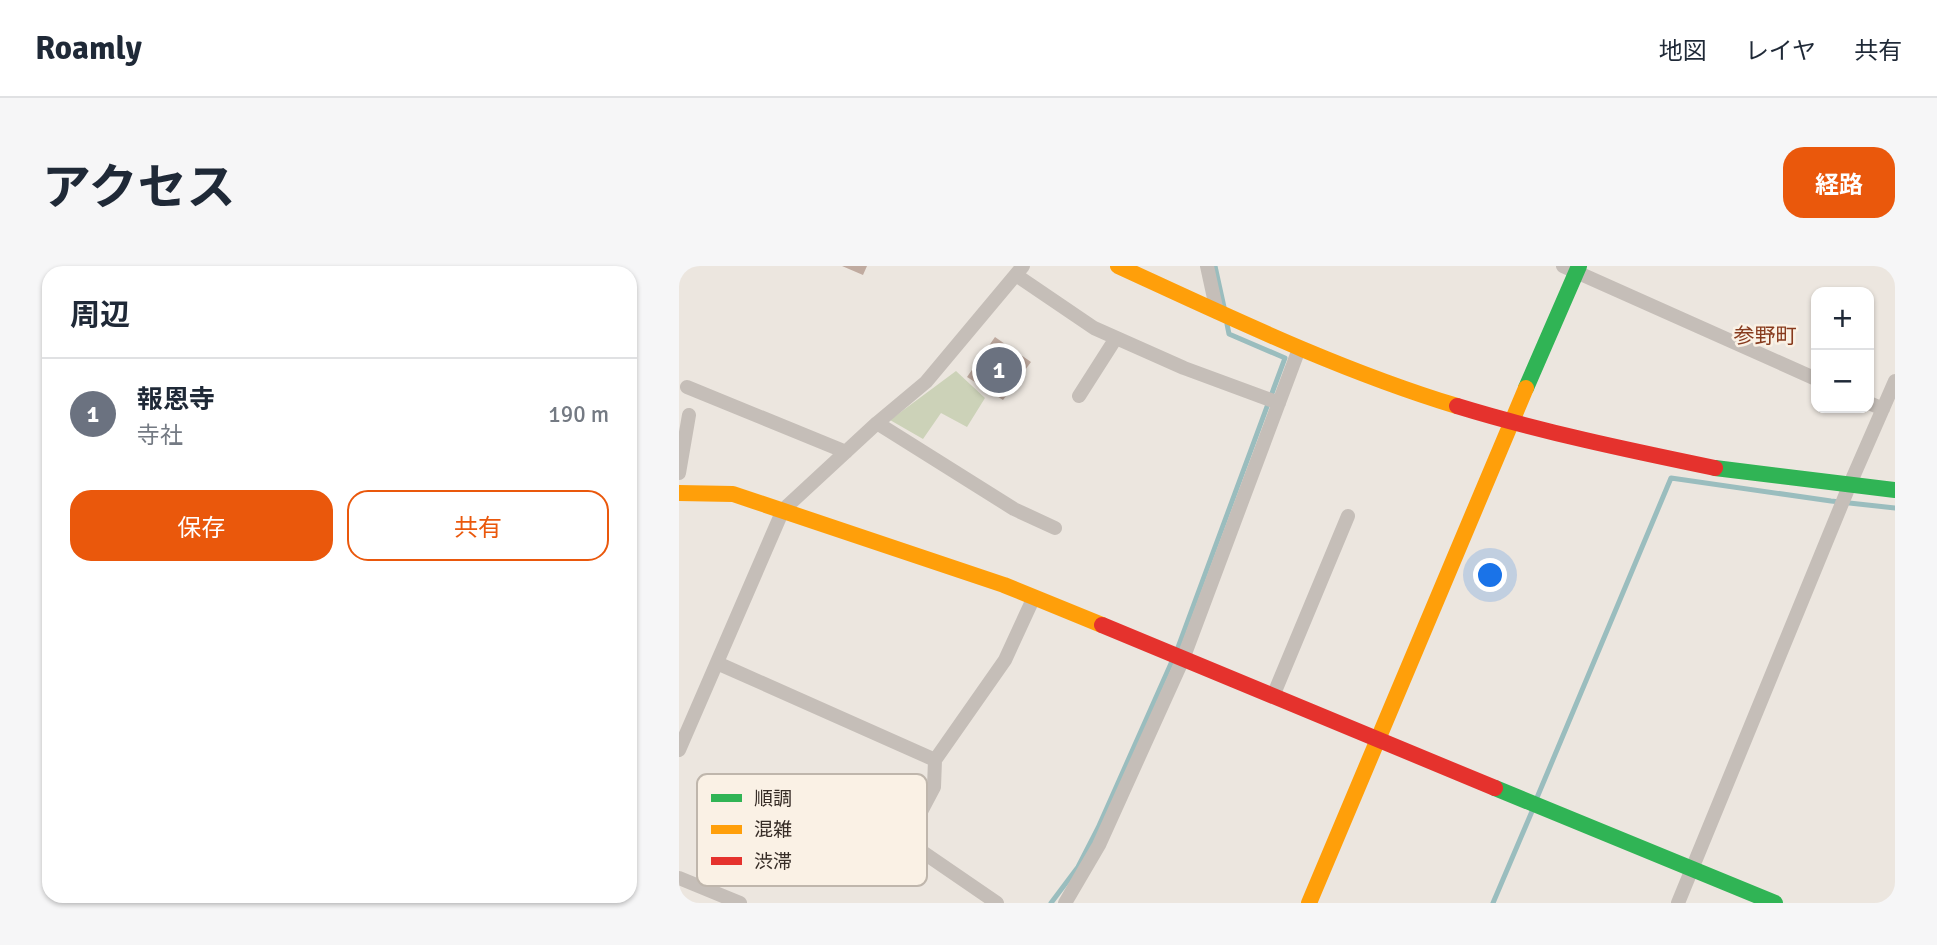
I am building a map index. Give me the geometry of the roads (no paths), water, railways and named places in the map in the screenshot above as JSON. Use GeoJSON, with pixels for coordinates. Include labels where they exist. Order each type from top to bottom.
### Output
{"type":"FeatureCollection","features":[{"type":"Feature","properties":{"kind":"street"},"geometry":{"type":"LineString","coordinates":[[1118,266],[1299,349],[1404,390],[1511,423],[1721,470],[1895,490]]}},
{"type":"Feature","properties":{"kind":"street"},"geometry":{"type":"LineString","coordinates":[[1207,266],[1217,312]]}},
{"type":"Feature","properties":{"kind":"street"},"geometry":{"type":"LineString","coordinates":[[1309,903],[1511,423],[1573,268],[1811,377]]}},
{"type":"Feature","properties":{"kind":"street"},"geometry":{"type":"LineString","coordinates":[[679,750],[783,510],[877,423],[926,382],[1019,270],[1094,328],[1184,368],[1279,403]]}},
{"type":"Feature","properties":{"kind":"street"},"geometry":{"type":"LineString","coordinates":[[1079,396],[1116,338]]}},
{"type":"Feature","properties":{"kind":"street"},"geometry":{"type":"LineString","coordinates":[[1065,903],[1099,845],[1183,659],[1299,349]]}},
{"type":"Feature","properties":{"kind":"street"},"geometry":{"type":"LineString","coordinates":[[1678,903],[1895,381]]}},
{"type":"Feature","properties":{"kind":"street"},"geometry":{"type":"LineString","coordinates":[[687,387],[846,452]]}},
{"type":"Feature","properties":{"kind":"street"},"geometry":{"type":"LineString","coordinates":[[1874,405],[1883,409]]}},
{"type":"Feature","properties":{"kind":"street"},"geometry":{"type":"LineString","coordinates":[[679,473],[689,415]]}},
{"type":"Feature","properties":{"kind":"street"},"geometry":{"type":"LineString","coordinates":[[877,423],[1014,509],[1055,528]]}},
{"type":"Feature","properties":{"kind":"street"},"geometry":{"type":"LineString","coordinates":[[679,493],[733,494],[1004,584],[1775,903]]}},
{"type":"Feature","properties":{"kind":"street"},"geometry":{"type":"LineString","coordinates":[[1273,696],[1348,516]]}},
{"type":"Feature","properties":{"kind":"street"},"geometry":{"type":"LineString","coordinates":[[927,801],[935,787],[935,760],[1005,660],[1034,597]]}},
{"type":"Feature","properties":{"kind":"street"},"geometry":{"type":"LineString","coordinates":[[716,663],[935,760]]}},
{"type":"Feature","properties":{"kind":"street"},"geometry":{"type":"LineString","coordinates":[[927,855],[997,903]]}},
{"type":"Feature","properties":{"kind":"street"},"geometry":{"type":"LineString","coordinates":[[679,878],[697,885]]}},
{"type":"Feature","properties":{"kind":"street"},"geometry":{"type":"LineString","coordinates":[[699,886],[740,903]]}},
{"type":"Feature","properties":{"kind":"waterway"},"geometry":{"type":"LineString","coordinates":[[1215,266],[1224,307]]}},
{"type":"Feature","properties":{"kind":"waterway"},"geometry":{"type":"LineString","coordinates":[[1177,650],[1285,358],[1229,334],[1227,324]]}},
{"type":"Feature","properties":{"kind":"waterway"},"geometry":{"type":"LineString","coordinates":[[1536,800],[1671,478],[1895,508]]}},
{"type":"Feature","properties":{"kind":"waterway"},"geometry":{"type":"LineString","coordinates":[[1051,903],[1078,867],[1098,828],[1173,659]]}},
{"type":"Feature","properties":{"kind":"waterway"},"geometry":{"type":"LineString","coordinates":[[1493,903],[1533,809]]}},
{"type":"Feature","properties":{"kind":"place","name":"報恩寺"},"geometry":{"type":"Point","coordinates":[999,370]}},
{"type":"Feature","properties":{"kind":"district","name":"参野町"},"geometry":{"type":"Point","coordinates":[1765,336]}}]}
